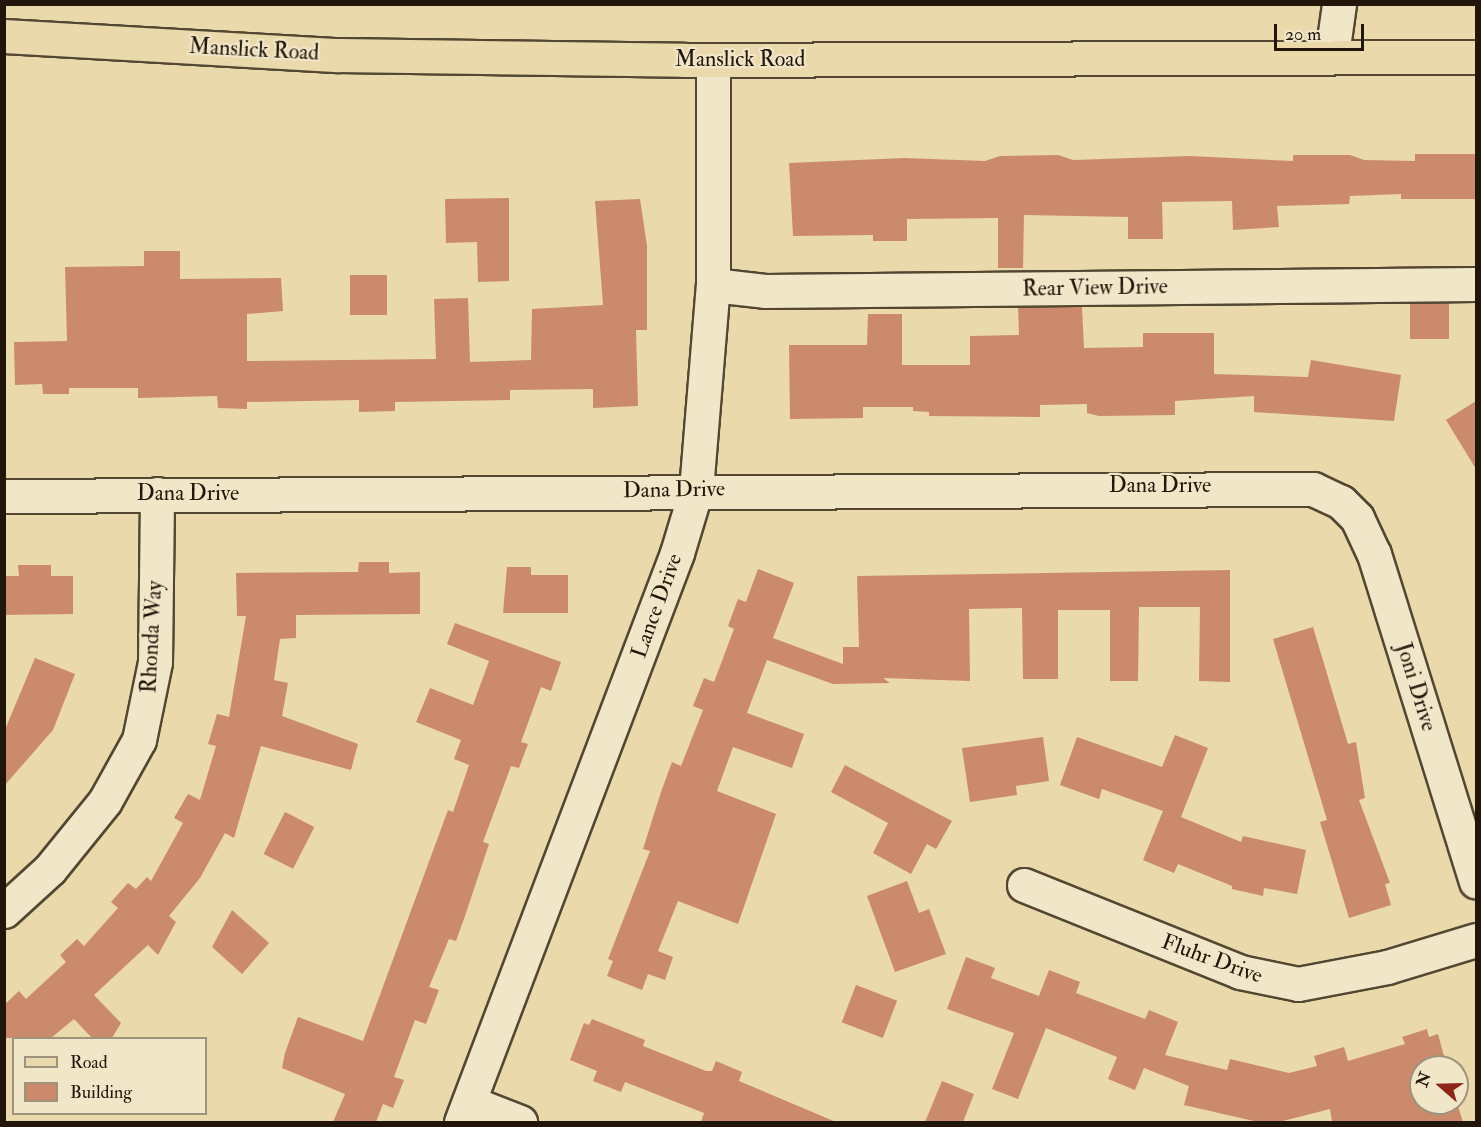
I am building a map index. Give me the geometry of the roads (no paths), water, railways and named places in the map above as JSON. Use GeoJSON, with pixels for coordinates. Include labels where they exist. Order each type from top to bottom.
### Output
{"type":"FeatureCollection","features":[{"type":"Feature","properties":{"kind":"main road","name":"Manslick Road"},"geometry":{"type":"LineString","coordinates":[[4,36],[338,55],[713,60],[1332,54],[1476,57]]}},
{"type":"Feature","properties":{"kind":"street"},"geometry":{"type":"LineString","coordinates":[[1332,54],[1339,4]]}},
{"type":"Feature","properties":{"kind":"street","name":"Lance Drive"},"geometry":{"type":"LineString","coordinates":[[465,1112],[673,564],[696,489],[713,285],[713,60]]}},
{"type":"Feature","properties":{"kind":"street","name":"Rear View Drive"},"geometry":{"type":"LineString","coordinates":[[713,285],[777,291],[1476,284]]}},
{"type":"Feature","properties":{"kind":"street","name":"Dana Drive"},"geometry":{"type":"LineString","coordinates":[[4,496],[1287,485],[1313,489],[1341,502]]}},
{"type":"Feature","properties":{"kind":"street","name":"Rhonda Way"},"geometry":{"type":"LineString","coordinates":[[4,911],[50,869],[93,817],[120,778],[139,740],[155,662],[157,495]]}},
{"type":"Feature","properties":{"kind":"street","name":"Joni Drive"},"geometry":{"type":"LineString","coordinates":[[1341,502],[1364,530],[1374,554],[1476,881]]}},
{"type":"Feature","properties":{"kind":"street","name":"Fluhr Drive"},"geometry":{"type":"LineString","coordinates":[[1024,885],[1240,972],[1298,984],[1387,967],[1476,940]]}},
{"type":"Feature","properties":{"kind":"street"},"geometry":{"type":"LineString","coordinates":[[465,1112],[520,1122]]}}]}
